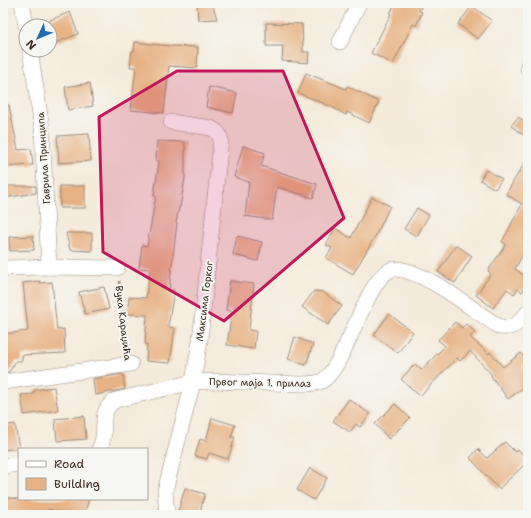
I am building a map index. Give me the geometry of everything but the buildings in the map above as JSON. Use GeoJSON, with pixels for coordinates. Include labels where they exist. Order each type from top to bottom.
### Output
{"type":"FeatureCollection","features":[{"type":"Feature","properties":{"kind":"street"},"geometry":{"type":"LineString","coordinates":[[22,3],[25,18]]}},
{"type":"Feature","properties":{"kind":"street"},"geometry":{"type":"LineString","coordinates":[[340,42],[359,3]]}},
{"type":"Feature","properties":{"kind":"street","name":"Гаврила Принципа"},"geometry":{"type":"LineString","coordinates":[[31,58],[42,128],[49,267]]}},
{"type":"Feature","properties":{"kind":"street","name":"Максима Горког"},"geometry":{"type":"LineString","coordinates":[[167,515],[165,491],[193,382],[200,340],[221,140],[216,130],[211,128],[172,122]]}},
{"type":"Feature","properties":{"kind":"street"},"geometry":{"type":"LineString","coordinates":[[3,268],[117,268]]}},
{"type":"Feature","properties":{"kind":"street","name":"Првог маја 1. прилаз"},"geometry":{"type":"LineString","coordinates":[[193,382],[213,381],[301,384],[315,383],[323,380],[334,368],[368,298],[379,281],[388,271],[396,269],[410,272],[432,281],[500,327],[507,328],[514,326],[528,312]]}},
{"type":"Feature","properties":{"kind":"street","name":"Вука Караџића"},"geometry":{"type":"LineString","coordinates":[[3,382],[131,364]]}},
{"type":"Feature","properties":{"kind":"street"},"geometry":{"type":"LineString","coordinates":[[100,448],[103,441],[104,412],[111,403],[116,400],[193,382]]}},
{"type":"Feature","properties":{"kind":"street"},"geometry":{"type":"LineString","coordinates":[[3,466],[18,464]]}},
{"type":"Feature","properties":{"kind":"path","name":"Вука Караџића"},"geometry":{"type":"LineString","coordinates":[[117,268],[131,364]]}},
{"type":"Feature","properties":{"kind":"highlighted area"},"geometry":{"type":"Polygon","coordinates":[[[177,71],[283,71],[344,218],[224,321],[103,252],[99,117],[177,71]]]}}]}
